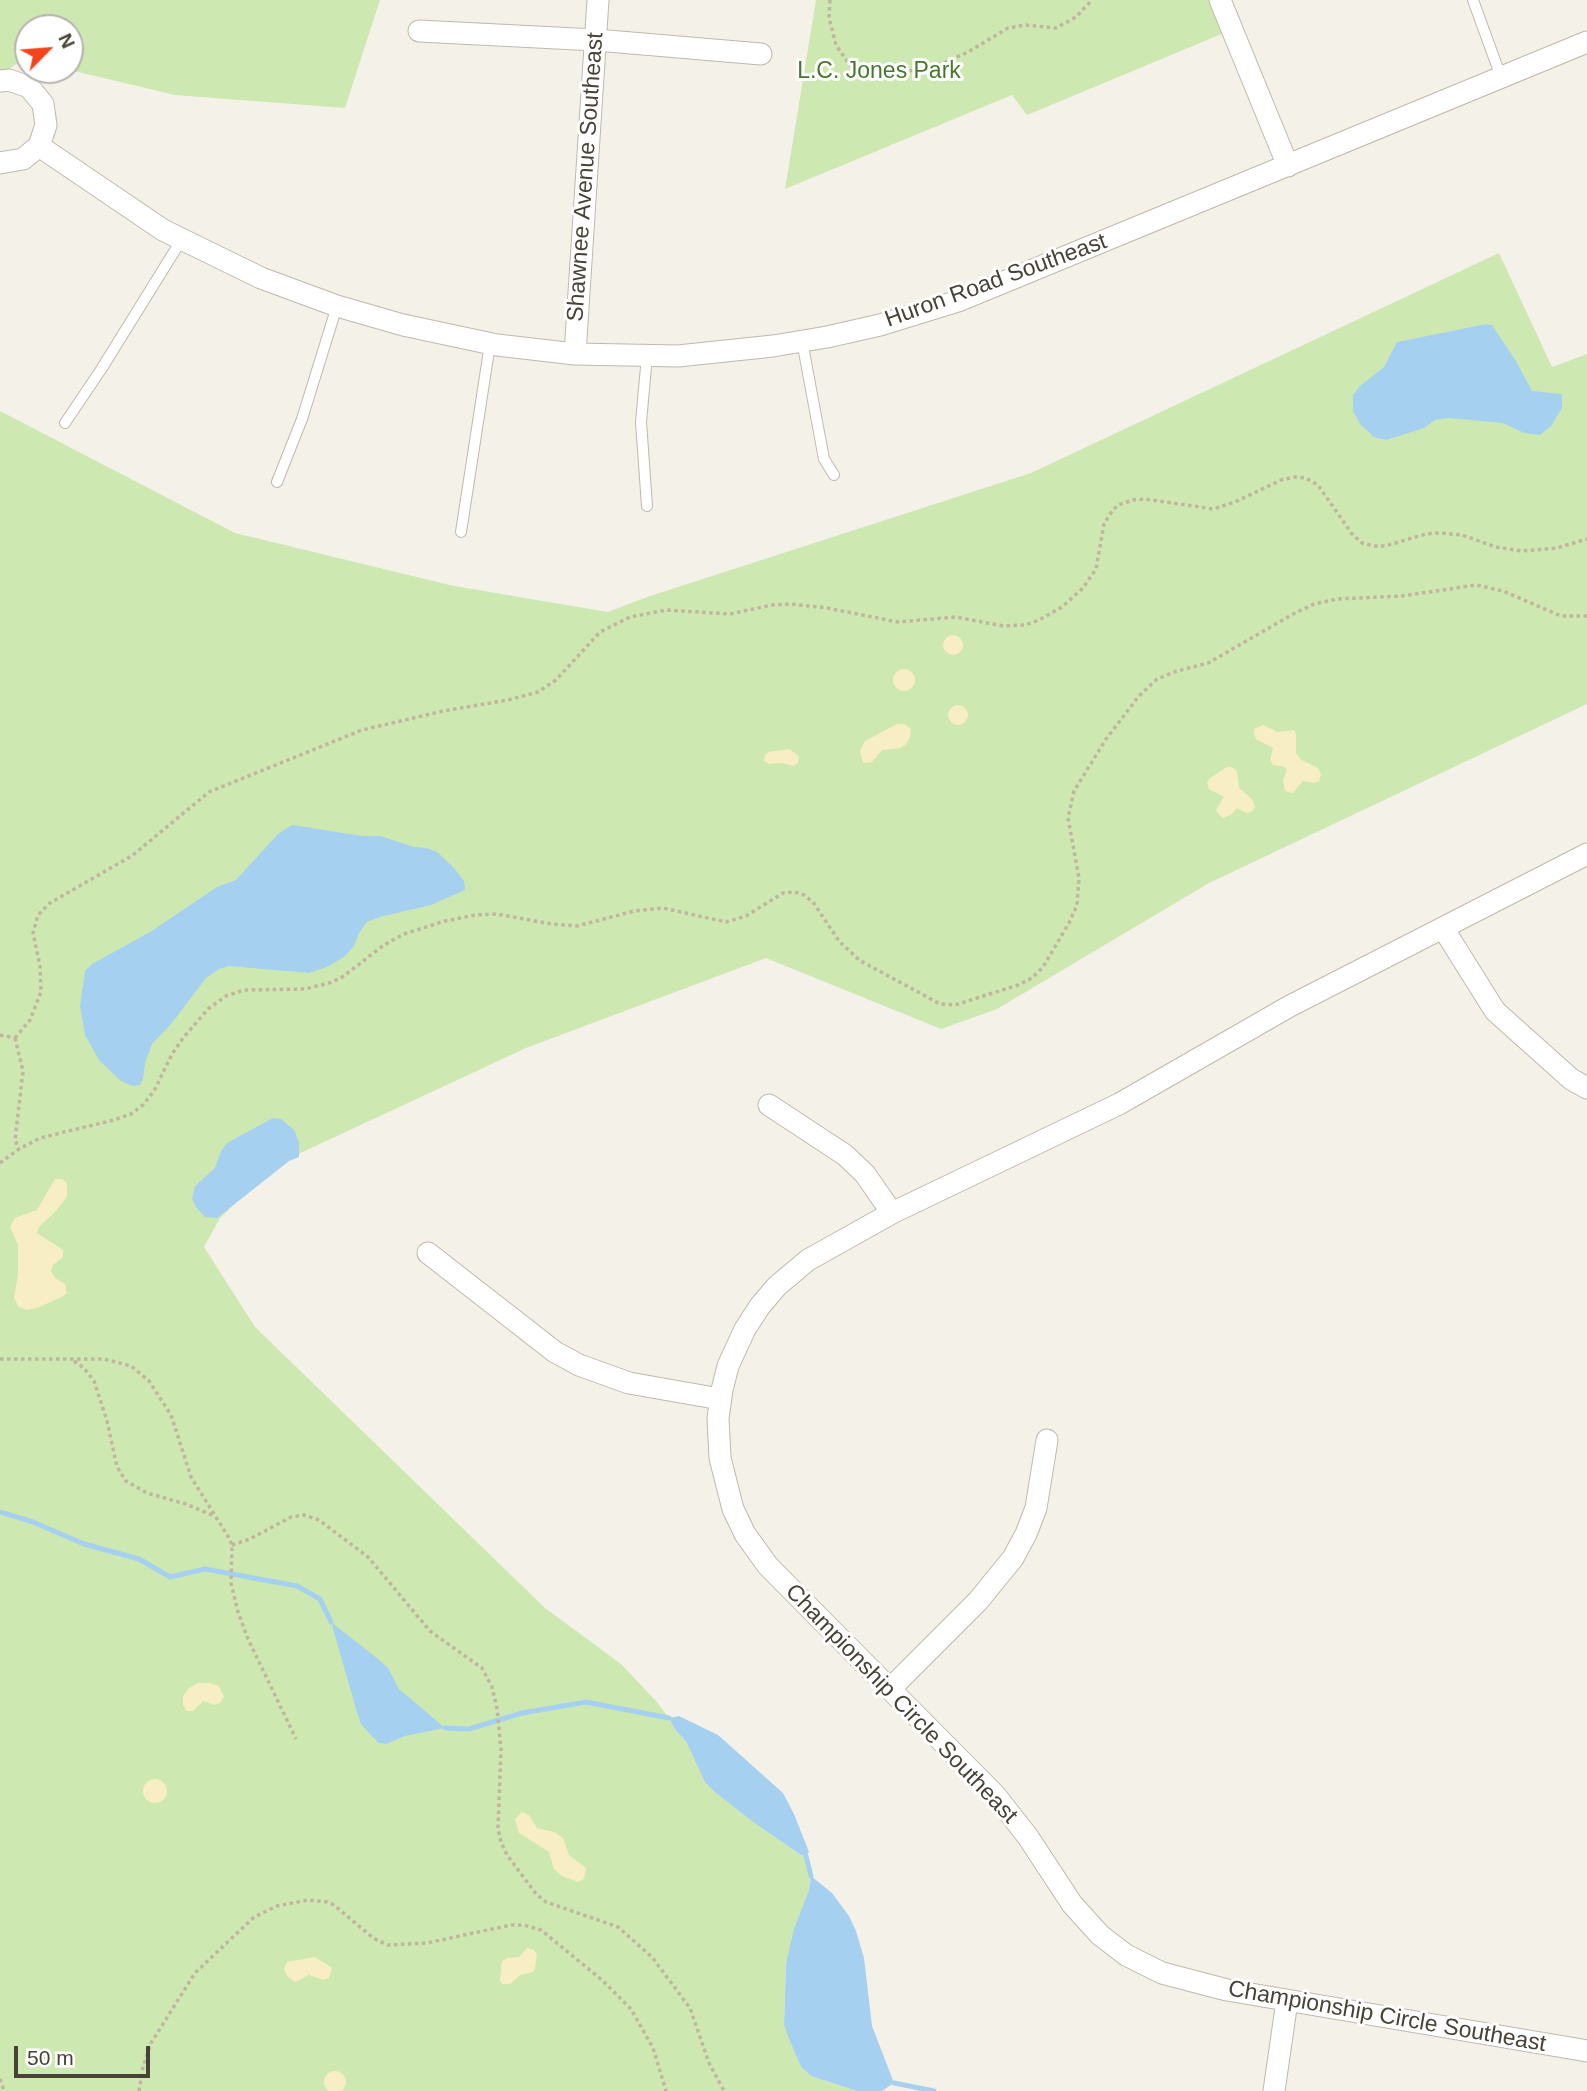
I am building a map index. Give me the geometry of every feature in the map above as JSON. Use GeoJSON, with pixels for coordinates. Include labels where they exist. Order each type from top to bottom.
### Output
{"type":"FeatureCollection","features":[{"type":"Feature","properties":{"kind":"street","name":"Shawnee Avenue Southeast"},"geometry":{"type":"LineString","coordinates":[[575,354],[598,0]]}},
{"type":"Feature","properties":{"kind":"street"},"geometry":{"type":"LineString","coordinates":[[1220,0],[1288,166]]}},
{"type":"Feature","properties":{"kind":"street"},"geometry":{"type":"LineString","coordinates":[[419,31],[596,40],[761,54]]}},
{"type":"Feature","properties":{"kind":"street","name":"Huron Road Southeast"},"geometry":{"type":"LineString","coordinates":[[39,146],[182,240],[261,278],[337,306],[403,325],[490,344],[575,354],[648,356],[719,353],[802,341],[880,325],[958,301],[1587,42]]}},
{"type":"Feature","properties":{"kind":"street"},"geometry":{"type":"LineString","coordinates":[[0,81],[9,80],[29,87],[43,104],[46,125],[39,146],[23,159],[0,164]]}},
{"type":"Feature","properties":{"kind":"street","name":"Championship Circle Southeast"},"geometry":{"type":"LineString","coordinates":[[1587,854],[1290,1006],[1119,1104],[892,1213],[808,1260],[777,1286],[745,1329],[729,1366],[718,1418],[720,1458],[733,1509],[745,1534],[768,1566],[996,1796],[1028,1837],[1072,1904],[1100,1935],[1138,1962],[1188,1982],[1587,2051]]}},
{"type":"Feature","properties":{"kind":"street"},"geometry":{"type":"LineString","coordinates":[[1443,928],[1495,1011],[1571,1079],[1587,1088]]}},
{"type":"Feature","properties":{"kind":"street"},"geometry":{"type":"LineString","coordinates":[[769,1105],[845,1155],[865,1174],[892,1213]]}},
{"type":"Feature","properties":{"kind":"street"},"geometry":{"type":"LineString","coordinates":[[428,1253],[555,1352],[579,1365],[629,1383],[720,1399]]}},
{"type":"Feature","properties":{"kind":"street"},"geometry":{"type":"LineString","coordinates":[[891,1688],[978,1601],[1013,1558],[1036,1508],[1047,1440]]}},
{"type":"Feature","properties":{"kind":"street"},"geometry":{"type":"LineString","coordinates":[[1274,2091],[1287,2001]]}},
{"type":"Feature","properties":{"kind":"lane"},"geometry":{"type":"LineString","coordinates":[[1473,0],[1501,78]]}},
{"type":"Feature","properties":{"kind":"lane"},"geometry":{"type":"LineString","coordinates":[[65,423],[182,240]]}},
{"type":"Feature","properties":{"kind":"lane"},"geometry":{"type":"LineString","coordinates":[[277,482],[302,419],[337,306]]}},
{"type":"Feature","properties":{"kind":"lane"},"geometry":{"type":"LineString","coordinates":[[802,341],[824,459],[834,475]]}},
{"type":"Feature","properties":{"kind":"lane"},"geometry":{"type":"LineString","coordinates":[[461,532],[490,344]]}},
{"type":"Feature","properties":{"kind":"lane"},"geometry":{"type":"LineString","coordinates":[[647,506],[641,422],[648,356]]}},
{"type":"Feature","properties":{"kind":"path"},"geometry":{"type":"LineString","coordinates":[[830,0],[829,18],[836,45],[849,64],[858,71],[881,75],[923,69],[946,62],[1008,28],[1025,25],[1056,28],[1076,16],[1092,0]]}},
{"type":"Feature","properties":{"kind":"path"},"geometry":{"type":"LineString","coordinates":[[15,1038],[30,1020],[41,992],[40,967],[33,933],[37,915],[50,903],[133,855],[209,792],[362,730],[430,713],[508,700],[538,692],[556,680],[600,632],[630,617],[666,610],[730,614],[782,604],[827,608],[898,622],[956,617],[1003,626],[1025,625],[1062,607],[1083,588],[1096,569],[1104,524],[1118,505],[1145,499],[1213,509],[1236,502],[1281,480],[1295,477],[1306,478],[1318,485],[1352,534],[1373,547],[1385,547],[1426,534],[1440,533],[1522,551],[1557,548],[1587,539]]}},
{"type":"Feature","properties":{"kind":"path"},"geometry":{"type":"LineString","coordinates":[[0,1163],[19,1149],[50,1135],[123,1117],[143,1105],[154,1091],[183,1038],[201,1015],[226,996],[251,989],[304,989],[329,983],[341,978],[384,945],[404,934],[475,915],[497,915],[577,926],[634,911],[663,908],[726,922],[746,916],[783,893],[795,892],[813,902],[845,947],[859,960],[940,1004],[955,1005],[1018,985],[1032,978],[1043,967],[1077,905],[1079,878],[1068,818],[1074,791],[1107,739],[1139,696],[1157,679],[1208,663],[1295,613],[1314,604],[1337,599],[1415,595],[1476,585],[1509,593],[1561,615],[1587,616]]}},
{"type":"Feature","properties":{"kind":"path"},"geometry":{"type":"LineString","coordinates":[[0,1035],[15,1038]]}},
{"type":"Feature","properties":{"kind":"path"},"geometry":{"type":"LineString","coordinates":[[15,1038],[23,1071],[15,1140],[19,1149]]}},
{"type":"Feature","properties":{"kind":"path"},"geometry":{"type":"LineString","coordinates":[[0,1359],[104,1359],[121,1362],[140,1371],[149,1381],[171,1415],[191,1477],[232,1545],[231,1583],[248,1639],[296,1739]]}},
{"type":"Feature","properties":{"kind":"path"},"geometry":{"type":"LineString","coordinates":[[72,1360],[84,1368],[94,1381],[107,1421],[117,1467],[126,1481],[147,1493],[186,1503],[214,1516]]}},
{"type":"Feature","properties":{"kind":"path"},"geometry":{"type":"LineString","coordinates":[[232,1545],[250,1539],[279,1522],[298,1516],[311,1516],[326,1524],[373,1563],[430,1631],[482,1668],[492,1687],[497,1708],[498,1828],[508,1855],[536,1894],[546,1902],[618,1927],[652,1957],[690,2007],[709,2063],[724,2091]]}},
{"type":"Feature","properties":{"kind":"path"},"geometry":{"type":"LineString","coordinates":[[139,2091],[151,2043],[195,1973],[254,1917],[277,1906],[313,1900],[334,1905],[373,1938],[394,1946],[427,1943],[511,1925],[524,1925],[541,1930],[624,2001],[642,2025],[653,2048],[666,2091]]}},
{"type":"Feature","properties":{"kind":"path"},"geometry":{"type":"LineString","coordinates":[[0,2079],[4,2091]]}},
{"type":"Feature","properties":{"kind":"green space"},"geometry":{"type":"Polygon","coordinates":[[[0,0],[380,0],[345,108],[175,95],[84,73],[84,14],[14,14],[14,66],[0,75],[0,0]]]}},
{"type":"Feature","properties":{"kind":"green space","name":"L.C. Jones Park"},"geometry":{"type":"Polygon","coordinates":[[[816,0],[1210,0],[1224,33],[1027,115],[1012,95],[785,189],[816,0]]]}},
{"type":"Feature","properties":{"kind":"green space"},"geometry":{"type":"Polygon","coordinates":[[[1499,253],[1552,367],[1587,354],[1587,704],[1209,883],[997,1009],[941,1029],[766,958],[526,1048],[294,1156],[252,1187],[220,1218],[204,1247],[255,1327],[545,1608],[621,1664],[669,1718],[716,1793],[753,1822],[806,1856],[811,1876],[786,1964],[784,2025],[801,2067],[811,2076],[857,2091],[0,2091],[0,411],[235,533],[454,586],[608,612],[1031,473],[1499,253]]]}},
{"type":"Feature","properties":{"kind":"sand"},"geometry":{"type":"Polygon","coordinates":[[[953,635],[960,638],[963,645],[960,652],[953,655],[946,652],[943,645],[946,638],[953,635]]]}},
{"type":"Feature","properties":{"kind":"sand"},"geometry":{"type":"Polygon","coordinates":[[[904,669],[912,672],[915,680],[912,688],[904,691],[896,688],[893,680],[896,672],[904,669]]]}},
{"type":"Feature","properties":{"kind":"sand"},"geometry":{"type":"Polygon","coordinates":[[[958,705],[965,708],[968,715],[965,722],[958,725],[951,722],[948,715],[951,708],[958,705]]]}},
{"type":"Feature","properties":{"kind":"sand"},"geometry":{"type":"Polygon","coordinates":[[[897,724],[905,724],[911,729],[906,744],[900,748],[882,750],[872,762],[863,763],[860,751],[865,741],[897,724]]]}},
{"type":"Feature","properties":{"kind":"sand"},"geometry":{"type":"Polygon","coordinates":[[[1263,725],[1278,732],[1294,730],[1296,753],[1301,760],[1318,768],[1321,775],[1319,781],[1303,781],[1293,793],[1285,791],[1283,780],[1287,770],[1285,767],[1273,765],[1270,760],[1273,748],[1257,740],[1254,735],[1254,729],[1263,725]]]}},
{"type":"Feature","properties":{"kind":"sand"},"geometry":{"type":"Polygon","coordinates":[[[789,749],[799,756],[798,763],[793,766],[769,764],[764,761],[769,752],[789,749]]]}},
{"type":"Feature","properties":{"kind":"sand"},"geometry":{"type":"Polygon","coordinates":[[[1227,767],[1237,771],[1239,788],[1252,799],[1255,807],[1247,813],[1237,808],[1231,815],[1222,818],[1216,810],[1224,797],[1209,789],[1207,783],[1227,767]]]}},
{"type":"Feature","properties":{"kind":"sand"},"geometry":{"type":"Polygon","coordinates":[[[55,1179],[62,1179],[67,1183],[67,1196],[39,1227],[37,1233],[63,1250],[63,1257],[53,1265],[51,1271],[55,1278],[65,1284],[67,1293],[37,1308],[26,1310],[18,1306],[14,1298],[18,1274],[18,1245],[10,1227],[15,1218],[37,1210],[55,1179]]]}},
{"type":"Feature","properties":{"kind":"sand"},"geometry":{"type":"Polygon","coordinates":[[[198,1683],[219,1686],[224,1697],[215,1705],[203,1701],[193,1711],[187,1711],[183,1705],[183,1696],[189,1688],[198,1683]]]}},
{"type":"Feature","properties":{"kind":"sand"},"geometry":{"type":"Polygon","coordinates":[[[155,1779],[166,1786],[167,1791],[160,1802],[155,1803],[144,1796],[143,1791],[150,1780],[155,1779]]]}},
{"type":"Feature","properties":{"kind":"sand"},"geometry":{"type":"Polygon","coordinates":[[[522,1812],[529,1815],[537,1828],[554,1832],[563,1838],[569,1855],[586,1868],[584,1879],[578,1882],[562,1876],[554,1869],[549,1852],[519,1833],[515,1819],[522,1812]]]}},
{"type":"Feature","properties":{"kind":"sand"},"geometry":{"type":"Polygon","coordinates":[[[527,1948],[534,1950],[537,1955],[533,1972],[520,1975],[510,1984],[502,1984],[502,1961],[519,1957],[527,1948]]]}},
{"type":"Feature","properties":{"kind":"sand"},"geometry":{"type":"Polygon","coordinates":[[[315,1957],[332,1968],[329,1978],[323,1980],[309,1975],[295,1982],[287,1976],[284,1969],[287,1962],[315,1957]]]}},
{"type":"Feature","properties":{"kind":"sand"},"geometry":{"type":"Polygon","coordinates":[[[335,2071],[343,2074],[346,2082],[343,2090],[335,2093],[327,2090],[324,2082],[327,2074],[335,2071]]]}},
{"type":"Feature","properties":{"kind":"water"},"geometry":{"type":"Polygon","coordinates":[[[1492,325],[1532,391],[1562,394],[1562,408],[1551,426],[1540,435],[1524,433],[1503,423],[1449,418],[1435,420],[1424,428],[1386,440],[1374,437],[1360,424],[1353,411],[1353,395],[1384,367],[1397,342],[1492,325]]]}},
{"type":"Feature","properties":{"kind":"water"},"geometry":{"type":"Polygon","coordinates":[[[292,825],[362,836],[380,836],[414,847],[427,848],[437,852],[454,868],[464,881],[465,890],[431,905],[367,922],[354,946],[344,957],[309,973],[229,966],[219,969],[206,978],[152,1044],[140,1085],[133,1086],[121,1081],[99,1060],[85,1035],[80,1006],[85,971],[92,964],[150,932],[217,887],[236,880],[278,834],[292,825]]]}},
{"type":"Feature","properties":{"kind":"water"},"geometry":{"type":"Polygon","coordinates":[[[273,1118],[281,1119],[294,1130],[299,1142],[299,1157],[289,1161],[217,1218],[205,1217],[192,1199],[195,1186],[215,1168],[227,1143],[273,1118]]]}},
{"type":"Feature","properties":{"kind":"water"},"geometry":{"type":"Polygon","coordinates":[[[331,1622],[388,1668],[399,1689],[445,1728],[405,1736],[386,1744],[379,1743],[361,1724],[331,1622]]]}},
{"type":"Feature","properties":{"kind":"water"},"geometry":{"type":"Polygon","coordinates":[[[679,1716],[718,1735],[783,1793],[809,1852],[806,1856],[753,1822],[705,1782],[687,1743],[669,1718],[679,1716]]]}},
{"type":"Feature","properties":{"kind":"water"},"geometry":{"type":"Polygon","coordinates":[[[811,1876],[832,1893],[856,1931],[864,1958],[872,2026],[894,2083],[882,2091],[857,2091],[811,2076],[801,2067],[784,2025],[786,1964],[811,1876]]]}},
{"type":"Feature","properties":{"kind":"waterway"},"geometry":{"type":"LineString","coordinates":[[0,1512],[33,1522],[84,1544],[139,1559],[170,1577],[205,1569],[297,1586],[320,1599],[331,1622]]}},
{"type":"Feature","properties":{"kind":"waterway"},"geometry":{"type":"LineString","coordinates":[[445,1728],[469,1729],[522,1713],[586,1702],[669,1718]]}},
{"type":"Feature","properties":{"kind":"waterway"},"geometry":{"type":"LineString","coordinates":[[806,1856],[811,1876]]}},
{"type":"Feature","properties":{"kind":"waterway"},"geometry":{"type":"LineString","coordinates":[[894,2083],[934,2091]]}}]}
